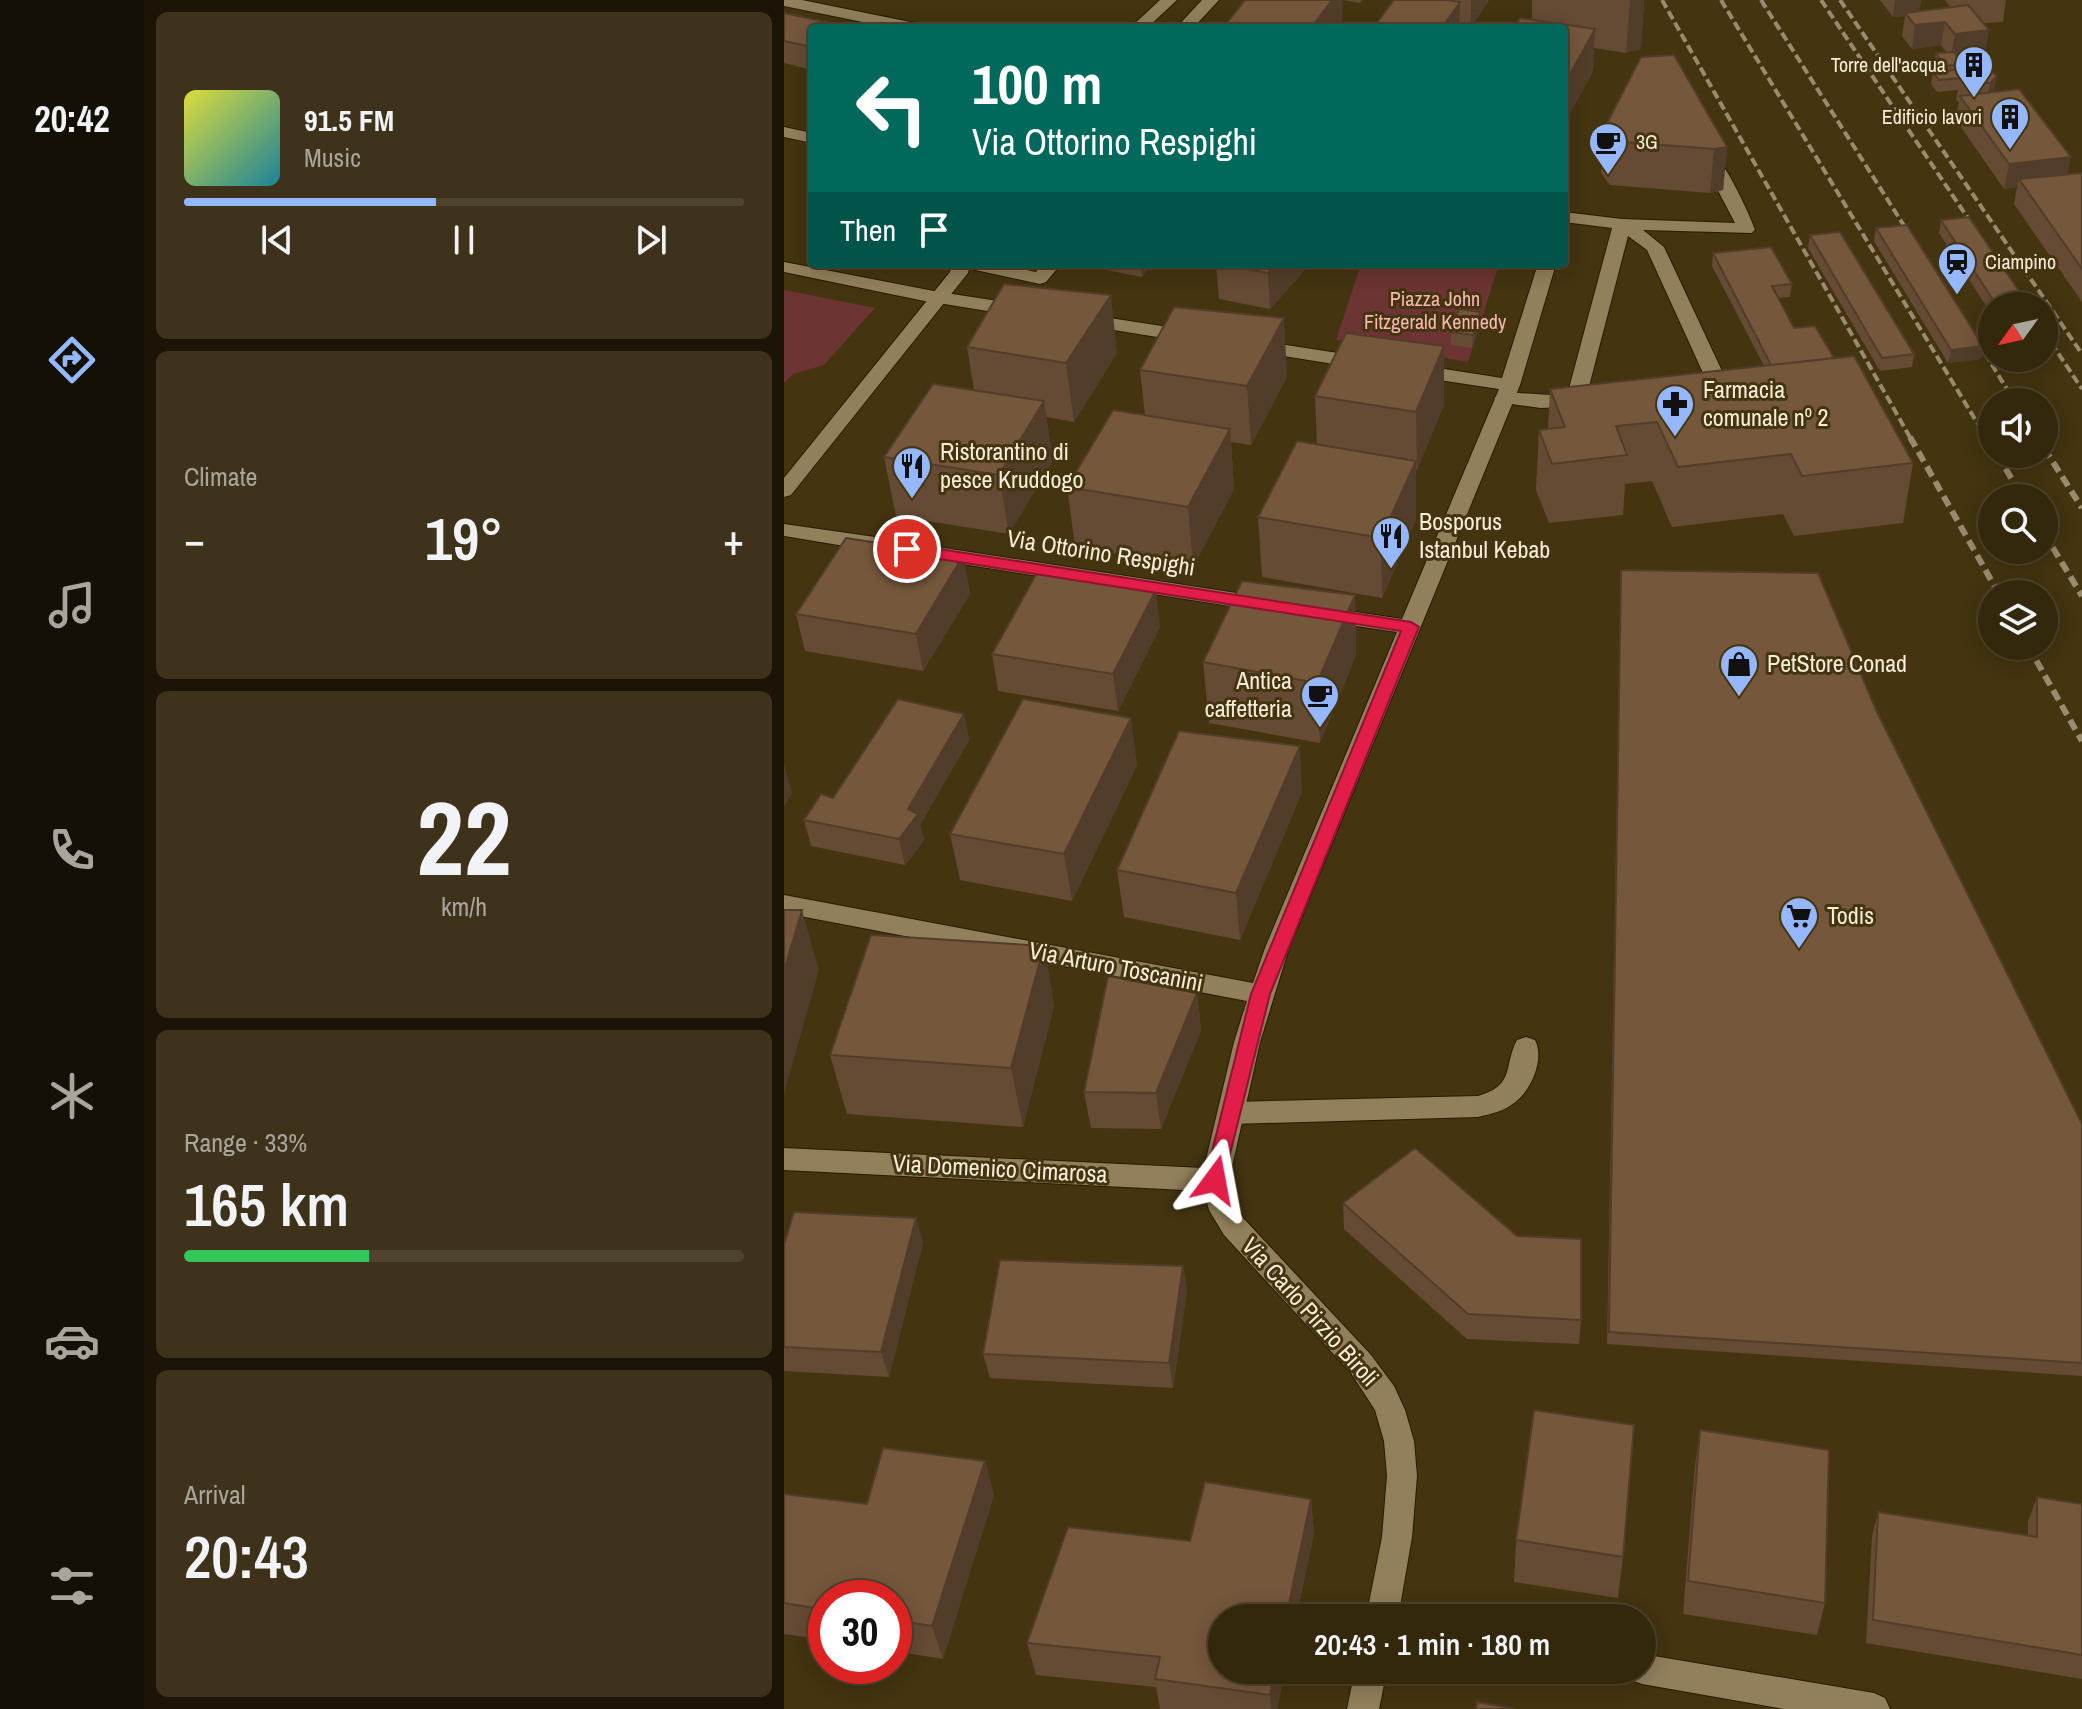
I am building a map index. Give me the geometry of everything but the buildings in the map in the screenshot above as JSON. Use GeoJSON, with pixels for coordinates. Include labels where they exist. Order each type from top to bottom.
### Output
{"type":"FeatureCollection","features":[{"type":"Feature","properties":{"kind":"street"},"geometry":{"type":"LineString","coordinates":[[1142,24],[1169,0]]}},
{"type":"Feature","properties":{"kind":"street"},"geometry":{"type":"LineString","coordinates":[[1188,24],[1211,0]]}},
{"type":"Feature","properties":{"kind":"street"},"geometry":{"type":"LineString","coordinates":[[784,1],[896,24]]}},
{"type":"Feature","properties":{"kind":"street"},"geometry":{"type":"LineString","coordinates":[[784,149],[798,135]]}},
{"type":"Feature","properties":{"kind":"street"},"geometry":{"type":"LineString","coordinates":[[1568,217],[1622,224],[1746,229],[1707,151]]}},
{"type":"Feature","properties":{"kind":"street"},"geometry":{"type":"LineString","coordinates":[[1622,224],[1655,247],[1719,387]]}},
{"type":"Feature","properties":{"kind":"street"},"geometry":{"type":"LineString","coordinates":[[1575,402],[1622,224]]}},
{"type":"Feature","properties":{"kind":"street"},"geometry":{"type":"LineString","coordinates":[[784,267],[939,298],[1392,367],[1507,392],[1575,402],[1603,399]]}},
{"type":"Feature","properties":{"kind":"street"},"geometry":{"type":"LineString","coordinates":[[784,491],[960,268]]}},
{"type":"Feature","properties":{"kind":"street"},"geometry":{"type":"LineString","coordinates":[[996,268],[1040,278],[1049,268]]}},
{"type":"Feature","properties":{"kind":"street"},"geometry":{"type":"LineString","coordinates":[[1215,1180],[1260,994],[1491,433],[1546,268]]}},
{"type":"Feature","properties":{"kind":"street","name":"Via Ottorino Respighi"},"geometry":{"type":"LineString","coordinates":[[784,530],[1411,627]]}},
{"type":"Feature","properties":{"kind":"street","name":"Via Arturo Toscanini"},"geometry":{"type":"LineString","coordinates":[[784,904],[1260,994]]}},
{"type":"Feature","properties":{"kind":"street"},"geometry":{"type":"LineString","coordinates":[[1231,1113],[1332,1113],[1477,1106],[1503,1097],[1513,1087],[1525,1066],[1526,1047]]}},
{"type":"Feature","properties":{"kind":"street","name":"Via Domenico Cimarosa"},"geometry":{"type":"LineString","coordinates":[[784,1159],[1215,1180]]}},
{"type":"Feature","properties":{"kind":"street","name":"Via Carlo Pirzio Biroli"},"geometry":{"type":"LineString","coordinates":[[1215,1180],[1223,1210],[1234,1227],[1361,1364],[1387,1403],[1399,1441],[1402,1476],[1397,1537],[1385,1604]]}},
{"type":"Feature","properties":{"kind":"street"},"geometry":{"type":"LineString","coordinates":[[1656,1671],[1874,1709]]}},
{"type":"Feature","properties":{"kind":"street"},"geometry":{"type":"LineString","coordinates":[[1363,1709],[1368,1684]]}},
{"type":"Feature","properties":{"kind":"green space","name":"Piazza John Fitzgerald Kennedy"},"geometry":{"type":"Polygon","coordinates":[[[1360,268],[1498,268],[1468,362],[1336,340],[1360,268]]]}},
{"type":"Feature","properties":{"kind":"green space"},"geometry":{"type":"Polygon","coordinates":[[[784,290],[875,308],[824,365],[793,374],[784,383],[784,290]]]}},
{"type":"Feature","properties":{"kind":"railway"},"geometry":{"type":"LineString","coordinates":[[1662,0],[1911,439]]}},
{"type":"Feature","properties":{"kind":"railway"},"geometry":{"type":"LineString","coordinates":[[1721,0],[1978,424]]}},
{"type":"Feature","properties":{"kind":"railway"},"geometry":{"type":"LineString","coordinates":[[1761,0],[1915,243]]}},
{"type":"Feature","properties":{"kind":"railway"},"geometry":{"type":"LineString","coordinates":[[1821,0],[1980,236]]}},
{"type":"Feature","properties":{"kind":"railway"},"geometry":{"type":"LineString","coordinates":[[1840,0],[2082,354]]}},
{"type":"Feature","properties":{"kind":"railway"},"geometry":{"type":"LineString","coordinates":[[1971,331],[2006,388]]}},
{"type":"Feature","properties":{"kind":"railway"},"geometry":{"type":"LineString","coordinates":[[2058,353],[2082,389]]}},
{"type":"Feature","properties":{"kind":"railway"},"geometry":{"type":"LineString","coordinates":[[1910,437],[1991,580]]}},
{"type":"Feature","properties":{"kind":"railway"},"geometry":{"type":"LineString","coordinates":[[2005,468],[2015,484]]}},
{"type":"Feature","properties":{"kind":"railway"},"geometry":{"type":"LineString","coordinates":[[2057,468],[2082,508]]}},
{"type":"Feature","properties":{"kind":"railway"},"geometry":{"type":"LineString","coordinates":[[2058,556],[2082,596]]}},
{"type":"Feature","properties":{"kind":"railway"},"geometry":{"type":"LineString","coordinates":[[2036,660],[2082,741]]}},
{"type":"Feature","properties":{"kind":"place","name":"Torre dell'acqua"},"geometry":{"type":"Point","coordinates":[1974,99]}},
{"type":"Feature","properties":{"kind":"place","name":"Edificio lavori"},"geometry":{"type":"Point","coordinates":[2010,151]}},
{"type":"Feature","properties":{"kind":"place","name":"3G"},"geometry":{"type":"Point","coordinates":[1608,176]}},
{"type":"Feature","properties":{"kind":"place","name":"Ciampino"},"geometry":{"type":"Point","coordinates":[1957,296]}},
{"type":"Feature","properties":{"kind":"place","name":"Farmacia comunale nº 2"},"geometry":{"type":"Point","coordinates":[1675,438]}},
{"type":"Feature","properties":{"kind":"place","name":"Ristorantino di pesce Kruddogo"},"geometry":{"type":"Point","coordinates":[912,500]}},
{"type":"Feature","properties":{"kind":"place","name":"Bosporus Istanbul Kebab"},"geometry":{"type":"Point","coordinates":[1391,570]}},
{"type":"Feature","properties":{"kind":"place","name":"PetStore Conad"},"geometry":{"type":"Point","coordinates":[1739,698]}},
{"type":"Feature","properties":{"kind":"place","name":"Antica caffetteria"},"geometry":{"type":"Point","coordinates":[1320,729]}},
{"type":"Feature","properties":{"kind":"place","name":"Todis"},"geometry":{"type":"Point","coordinates":[1799,950]}},
{"type":"Feature","properties":{"kind":"route"},"geometry":{"type":"LineString","coordinates":[[907,549],[1411,627],[1260,994],[1215,1180]]}}]}
